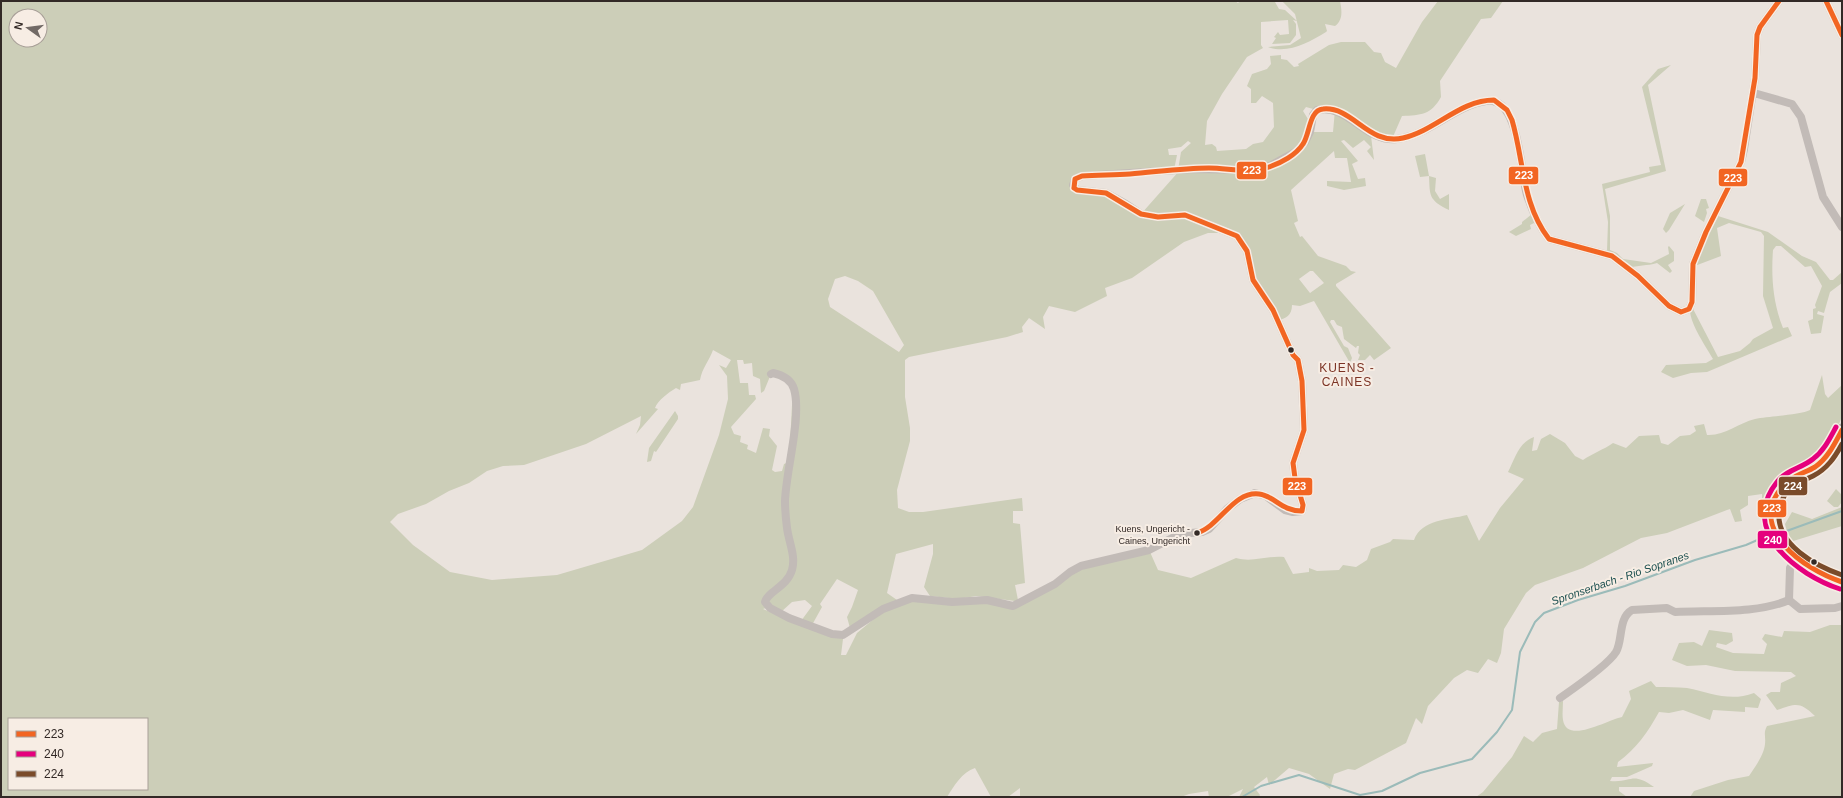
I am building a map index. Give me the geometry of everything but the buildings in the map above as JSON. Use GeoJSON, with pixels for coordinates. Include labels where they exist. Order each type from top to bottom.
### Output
{"type":"FeatureCollection","features":[{"type":"Feature","properties":{"kind":"main road"},"geometry":{"type":"LineString","coordinates":[[1842,430],[1823,461],[1783,487],[1774,501],[1772,511],[1775,528],[1784,547],[1796,560],[1821,576],[1842,582]]}},
{"type":"Feature","properties":{"kind":"street"},"geometry":{"type":"LineString","coordinates":[[770,374],[773,373],[786,378],[793,386],[795,392],[794,431],[785,501],[787,528],[793,557],[790,576],[783,585],[766,598],[766,604],[789,618],[838,635],[849,632],[883,609],[912,598],[952,602],[987,600],[1013,606],[1055,584],[1070,572],[1081,566],[1149,550],[1180,534],[1202,532],[1240,498],[1255,493],[1266,496],[1285,510],[1293,512],[1302,511],[1304,505],[1294,471],[1294,463],[1304,430],[1302,381],[1298,360],[1293,355],[1268,302],[1253,280],[1247,251],[1242,243],[1237,236],[1185,215],[1158,217],[1141,214],[1106,193],[1077,190],[1073,185],[1075,179],[1082,176],[1193,169],[1252,170],[1266,168],[1280,162],[1301,147],[1310,132],[1313,115],[1317,110],[1326,109],[1340,112],[1365,131],[1395,140],[1408,136],[1477,103],[1493,100],[1503,105],[1511,119],[1527,196],[1541,228],[1548,239],[1612,256],[1638,276],[1669,306],[1681,312],[1689,309],[1691,305],[1693,264],[1706,232],[1741,162],[1754,93],[1757,35],[1760,27],[1779,1]]}},
{"type":"Feature","properties":{"kind":"street"},"geometry":{"type":"LineString","coordinates":[[1826,1],[1842,34]]}},
{"type":"Feature","properties":{"kind":"street"},"geometry":{"type":"LineString","coordinates":[[1754,93],[1792,104],[1801,117],[1823,197],[1841,225]]}},
{"type":"Feature","properties":{"kind":"street"},"geometry":{"type":"LineString","coordinates":[[1788,600],[1790,567],[1796,560]]}},
{"type":"Feature","properties":{"kind":"street"},"geometry":{"type":"LineString","coordinates":[[1788,600],[1800,610],[1835,608],[1842,606]]}},
{"type":"Feature","properties":{"kind":"street"},"geometry":{"type":"LineString","coordinates":[[1560,698],[1615,653],[1624,619],[1627,613],[1632,610],[1667,608],[1675,612],[1730,610],[1765,607],[1788,600]]}},
{"type":"Feature","properties":{"kind":"green space"},"geometry":{"type":"Polygon","coordinates":[[[1,1],[1275,2],[1279,9],[1285,10],[1297,21],[1293,20],[1296,24],[1296,35],[1290,43],[1272,44],[1276,38],[1274,37],[1278,32],[1280,35],[1289,34],[1288,20],[1261,22],[1261,45],[1263,48],[1247,57],[1222,94],[1207,121],[1205,145],[1212,144],[1216,147],[1217,151],[1246,149],[1253,144],[1263,142],[1274,127],[1273,103],[1262,96],[1256,103],[1251,103],[1251,89],[1247,86],[1252,74],[1267,69],[1271,64],[1270,56],[1281,55],[1281,59],[1287,60],[1294,67],[1299,66],[1298,64],[1329,45],[1341,42],[1365,42],[1374,52],[1381,53],[1385,62],[1396,68],[1422,22],[1438,1],[1503,1],[1491,18],[1481,19],[1440,81],[1441,97],[1437,103],[1425,113],[1402,116],[1392,139],[1371,136],[1374,160],[1367,151],[1371,147],[1364,140],[1353,148],[1344,140],[1341,141],[1358,161],[1352,164],[1358,179],[1365,178],[1366,186],[1344,190],[1327,186],[1327,181],[1351,182],[1347,158],[1335,158],[1334,151],[1291,190],[1298,221],[1294,223],[1300,237],[1302,236],[1318,256],[1346,266],[1351,271],[1356,272],[1336,284],[1336,286],[1391,348],[1374,360],[1370,355],[1365,360],[1358,360],[1360,355],[1358,353],[1359,346],[1356,348],[1344,339],[1342,327],[1337,325],[1334,320],[1331,320],[1330,322],[1344,346],[1348,348],[1352,358],[1350,363],[1314,301],[1300,306],[1292,305],[1288,316],[1277,320],[1257,286],[1247,251],[1229,233],[1208,233],[1184,242],[1132,278],[1105,288],[1107,296],[1075,312],[1049,306],[1043,317],[1045,329],[1029,318],[1022,327],[1023,332],[1007,337],[909,357],[905,360],[905,397],[910,428],[910,441],[897,490],[898,508],[909,512],[923,512],[1022,498],[1023,511],[1013,511],[1013,523],[1020,524],[1025,583],[1015,585],[1018,600],[1015,601],[976,596],[958,599],[930,596],[924,587],[933,554],[933,544],[896,554],[887,593],[897,600],[850,628],[847,617],[858,590],[837,579],[820,604],[822,607],[812,625],[801,621],[812,606],[805,600],[792,602],[781,612],[769,607],[763,609],[804,626],[843,639],[841,655],[846,655],[857,633],[881,613],[908,601],[977,601],[1009,608],[1072,572],[1150,552],[1158,570],[1191,578],[1236,558],[1248,560],[1284,557],[1293,574],[1309,572],[1309,568],[1317,571],[1339,570],[1343,565],[1356,567],[1367,560],[1371,549],[1390,542],[1393,539],[1414,540],[1418,533],[1429,524],[1467,515],[1479,541],[1500,508],[1524,479],[1508,472],[1521,447],[1524,443],[1534,437],[1532,451],[1537,450],[1541,439],[1550,434],[1565,443],[1575,456],[1583,460],[1613,443],[1626,448],[1639,436],[1659,435],[1661,443],[1668,445],[1680,436],[1690,435],[1696,431],[1694,426],[1704,424],[1707,435],[1714,435],[1755,419],[1806,412],[1810,410],[1822,375],[1825,394],[1828,398],[1842,385],[1842,416],[1838,426],[1820,454],[1788,475],[1776,485],[1771,491],[1768,499],[1762,498],[1762,494],[1748,496],[1748,505],[1740,510],[1742,521],[1735,522],[1730,509],[1667,533],[1641,538],[1583,568],[1535,585],[1526,593],[1504,629],[1501,653],[1497,663],[1488,659],[1478,673],[1467,670],[1454,678],[1428,706],[1422,724],[1416,718],[1406,743],[1355,770],[1348,769],[1334,774],[1330,789],[1309,774],[1289,768],[1269,785],[1267,777],[1254,787],[1260,795],[1259,797],[1239,797],[1243,789],[1227,797],[1209,797],[1208,791],[1181,797],[1020,797],[1020,788],[1008,797],[991,797],[975,768],[962,776],[947,797],[1,797],[1,1]],[[1306,107],[1303,111],[1311,124],[1310,132],[1333,132],[1335,110],[1317,110],[1306,107]],[[1188,141],[1181,147],[1168,149],[1169,155],[1177,155],[1174,170],[1082,176],[1073,185],[1106,193],[1141,214],[1180,170],[1178,170],[1181,152],[1191,143],[1188,141]],[[1310,271],[1299,279],[1310,293],[1324,283],[1313,271],[1310,271]],[[845,276],[835,279],[828,299],[830,307],[899,352],[904,345],[873,291],[858,281],[845,276]],[[713,350],[702,372],[700,380],[681,384],[680,390],[676,388],[658,402],[655,408],[658,409],[636,434],[640,425],[641,416],[586,444],[524,465],[503,466],[487,471],[469,483],[449,491],[426,504],[398,514],[390,522],[413,545],[450,572],[492,580],[557,575],[642,550],[682,521],[693,507],[719,435],[728,399],[727,376],[719,365],[726,368],[731,360],[713,350]],[[737,360],[740,383],[748,383],[749,395],[755,395],[756,399],[731,427],[734,434],[741,436],[740,442],[748,445],[747,449],[756,453],[763,428],[770,429],[769,436],[777,446],[772,470],[775,472],[782,471],[784,464],[789,462],[793,386],[771,374],[764,391],[761,393],[760,379],[753,376],[752,363],[744,364],[743,360],[737,360]]]}},
{"type":"Feature","properties":{"kind":"green space"},"geometry":{"type":"Polygon","coordinates":[[[1282,1],[1340,1],[1341,18],[1335,26],[1325,24],[1326,32],[1298,46],[1283,49],[1268,47],[1290,45],[1301,38],[1295,14],[1282,1]]]}},
{"type":"Feature","properties":{"kind":"green space"},"geometry":{"type":"Polygon","coordinates":[[[1671,65],[1648,85],[1666,171],[1605,189],[1610,216],[1610,250],[1617,253],[1623,259],[1651,263],[1669,254],[1669,246],[1674,252],[1674,261],[1668,265],[1672,271],[1670,273],[1657,263],[1628,268],[1607,251],[1608,222],[1602,184],[1650,172],[1649,167],[1661,165],[1642,87],[1658,69],[1671,65]]]}},
{"type":"Feature","properties":{"kind":"green space"},"geometry":{"type":"Polygon","coordinates":[[[1425,154],[1429,176],[1420,177],[1415,156],[1425,154]]]}},
{"type":"Feature","properties":{"kind":"green space"},"geometry":{"type":"Polygon","coordinates":[[[1429,176],[1436,178],[1435,191],[1440,199],[1449,194],[1449,210],[1434,200],[1430,192],[1429,176]]]}},
{"type":"Feature","properties":{"kind":"green space"},"geometry":{"type":"Polygon","coordinates":[[[1701,199],[1706,199],[1709,208],[1706,209],[1707,213],[1704,222],[1695,216],[1701,199]]]}},
{"type":"Feature","properties":{"kind":"green space"},"geometry":{"type":"Polygon","coordinates":[[[1685,204],[1666,233],[1663,229],[1670,213],[1685,204]]]}},
{"type":"Feature","properties":{"kind":"green space"},"geometry":{"type":"Polygon","coordinates":[[[1532,214],[1536,222],[1530,225],[1531,229],[1516,236],[1509,232],[1522,224],[1522,222],[1532,214]]]}},
{"type":"Feature","properties":{"kind":"green space"},"geometry":{"type":"Polygon","coordinates":[[[1718,216],[1768,232],[1802,256],[1816,262],[1830,280],[1833,280],[1842,272],[1842,283],[1830,292],[1824,313],[1818,311],[1817,314],[1824,316],[1821,333],[1811,334],[1808,321],[1813,319],[1813,309],[1816,308],[1815,305],[1822,286],[1811,266],[1805,267],[1781,246],[1776,246],[1773,250],[1772,260],[1775,299],[1783,328],[1788,327],[1792,336],[1707,372],[1691,373],[1673,378],[1661,372],[1666,365],[1706,363],[1713,359],[1691,317],[1691,305],[1718,357],[1740,351],[1753,339],[1773,328],[1763,296],[1764,236],[1761,232],[1729,223],[1717,228],[1721,256],[1692,267],[1718,216]]]}},
{"type":"Feature","properties":{"kind":"green space"},"geometry":{"type":"Polygon","coordinates":[[[675,411],[678,419],[656,452],[654,451],[651,461],[647,462],[649,448],[675,411]]]}},
{"type":"Feature","properties":{"kind":"green space"},"geometry":{"type":"Polygon","coordinates":[[[1836,489],[1842,495],[1842,502],[1838,507],[1834,507],[1827,501],[1836,489]]]}},
{"type":"Feature","properties":{"kind":"green space"},"geometry":{"type":"Polygon","coordinates":[[[1842,507],[1842,526],[1790,542],[1785,524],[1792,512],[1812,519],[1842,507]]]}},
{"type":"Feature","properties":{"kind":"green space"},"geometry":{"type":"Polygon","coordinates":[[[1830,625],[1842,625],[1842,795],[1840,797],[1690,797],[1694,791],[1728,780],[1749,776],[1763,752],[1765,744],[1765,731],[1767,726],[1815,716],[1810,711],[1797,705],[1777,710],[1766,695],[1771,692],[1780,692],[1781,683],[1796,676],[1791,672],[1735,671],[1706,665],[1687,666],[1672,660],[1679,643],[1694,642],[1702,646],[1709,630],[1732,633],[1733,641],[1726,645],[1717,643],[1716,647],[1733,653],[1764,654],[1767,644],[1762,639],[1765,634],[1782,637],[1784,631],[1810,632],[1830,625]]]}},
{"type":"Feature","properties":{"kind":"green space"},"geometry":{"type":"Polygon","coordinates":[[[1651,681],[1656,687],[1687,688],[1729,697],[1745,696],[1754,693],[1761,699],[1758,708],[1745,707],[1745,712],[1713,710],[1710,720],[1683,710],[1669,713],[1659,712],[1641,740],[1618,762],[1617,767],[1653,763],[1652,766],[1627,777],[1612,777],[1610,781],[1636,779],[1646,782],[1654,787],[1619,787],[1619,791],[1627,797],[1476,797],[1483,792],[1512,757],[1524,736],[1533,742],[1542,733],[1557,729],[1559,702],[1563,701],[1563,720],[1566,727],[1572,730],[1580,731],[1589,729],[1622,717],[1631,699],[1629,691],[1651,681]]]}},
{"type":"Feature","properties":{"kind":"waterway","name":"Spronserbach - Rio Sopranes"},"geometry":{"type":"LineString","coordinates":[[1781,533],[1842,511]]}},
{"type":"Feature","properties":{"kind":"waterway","name":"Spronserbach - Rio Sopranes"},"geometry":{"type":"LineString","coordinates":[[1242,797],[1261,786],[1299,775],[1360,795],[1382,791],[1420,773],[1472,759],[1497,732],[1512,710],[1520,652],[1535,622],[1544,613],[1578,600],[1625,586],[1695,560],[1746,545],[1762,538],[1773,536]]}},
{"type":"Feature","properties":{"kind":"transit line","name":"223"},"geometry":{"type":"LineString","coordinates":[[1074,188],[1075,179],[1082,176],[1130,174],[1199,168],[1254,170],[1269,167],[1288,158],[1300,148],[1305,140],[1312,118],[1318,110],[1334,110],[1343,113],[1370,132],[1391,139],[1403,138],[1415,134],[1470,105],[1482,101],[1494,100],[1507,110],[1512,120],[1529,197],[1540,226],[1549,239],[1612,256],[1638,276],[1669,306],[1681,312],[1689,309],[1692,302],[1693,264],[1706,232],[1741,162],[1755,78],[1757,35],[1760,27],[1779,1]]}},
{"type":"Feature","properties":{"kind":"transit line","name":"223"},"geometry":{"type":"LineString","coordinates":[[1826,1],[1842,35]]}},
{"type":"Feature","properties":{"kind":"transit line","name":"223"},"geometry":{"type":"LineString","coordinates":[[1074,188],[1077,190],[1106,193],[1141,214],[1158,217],[1185,215],[1237,236],[1247,251],[1253,280],[1273,310],[1293,355],[1298,360],[1302,381],[1304,430],[1293,463],[1295,478],[1303,505],[1302,511],[1289,509],[1265,495],[1250,495],[1234,503],[1213,524],[1197,533]]}},
{"type":"Feature","properties":{"kind":"transit line","name":"240"},"geometry":{"type":"LineString","coordinates":[[1836,427],[1817,456],[1809,462],[1789,472],[1777,482],[1767,500],[1764,517],[1769,534],[1778,549],[1791,562],[1807,573],[1840,589]]}},
{"type":"Feature","properties":{"kind":"transit line","name":"223"},"geometry":{"type":"LineString","coordinates":[[1842,430],[1831,450],[1820,463],[1798,475],[1783,486],[1773,502],[1771,517],[1775,532],[1784,546],[1797,558],[1812,568],[1842,582]]}},
{"type":"Feature","properties":{"kind":"transit line","name":"224"},"geometry":{"type":"LineString","coordinates":[[1842,444],[1833,458],[1822,470],[1789,489],[1782,500],[1779,512],[1780,524],[1784,534],[1791,544],[1810,560],[1842,575]]}},
{"type":"Feature","properties":{"kind":"place","name":"Kuens, Ungericht - Caines, Ungericht"},"geometry":{"type":"Point","coordinates":[1197,533]}},
{"type":"Feature","properties":{"kind":"district","name":"KUENS - CAINES"},"geometry":{"type":"Point","coordinates":[1347,375]}}]}
